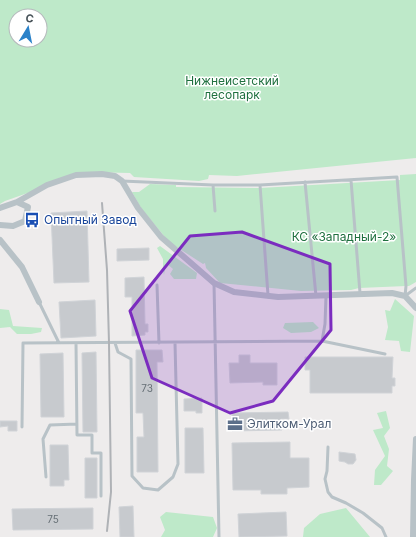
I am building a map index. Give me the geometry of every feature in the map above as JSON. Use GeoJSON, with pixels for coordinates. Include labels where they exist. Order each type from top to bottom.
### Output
{"type":"FeatureCollection","features":[{"type":"Feature","properties":{"kind":"street"},"geometry":{"type":"LineString","coordinates":[[0,208],[17,202],[47,185],[76,175],[102,174],[115,176],[122,181],[138,208],[161,237],[214,283],[234,292],[278,297],[392,293],[405,296],[416,308]]}},
{"type":"Feature","properties":{"kind":"street"},"geometry":{"type":"LineString","coordinates":[[0,225],[13,226],[25,222],[28,207],[17,202]]}},
{"type":"Feature","properties":{"kind":"street"},"geometry":{"type":"LineString","coordinates":[[0,240],[22,267],[39,302]]}},
{"type":"Feature","properties":{"kind":"street"},"geometry":{"type":"LineString","coordinates":[[413,537],[416,439]]}},
{"type":"Feature","properties":{"kind":"lane"},"geometry":{"type":"LineString","coordinates":[[122,181],[213,185],[260,185],[397,177],[406,286],[405,296]]}},
{"type":"Feature","properties":{"kind":"lane"},"geometry":{"type":"LineString","coordinates":[[351,180],[360,295]]}},
{"type":"Feature","properties":{"kind":"lane"},"geometry":{"type":"LineString","coordinates":[[305,182],[316,296]]}},
{"type":"Feature","properties":{"kind":"lane"},"geometry":{"type":"LineString","coordinates":[[213,185],[215,211]]}},
{"type":"Feature","properties":{"kind":"lane"},"geometry":{"type":"LineString","coordinates":[[260,185],[268,296]]}},
{"type":"Feature","properties":{"kind":"lane"},"geometry":{"type":"LineString","coordinates":[[214,283],[219,537]]}},
{"type":"Feature","properties":{"kind":"lane"},"geometry":{"type":"LineString","coordinates":[[157,284],[159,343]]}},
{"type":"Feature","properties":{"kind":"lane"},"geometry":{"type":"LineString","coordinates":[[405,296],[416,288]]}},
{"type":"Feature","properties":{"kind":"lane"},"geometry":{"type":"LineString","coordinates":[[322,341],[325,324],[326,296]]}},
{"type":"Feature","properties":{"kind":"lane"},"geometry":{"type":"LineString","coordinates":[[39,302],[59,343]]}},
{"type":"Feature","properties":{"kind":"lane"},"geometry":{"type":"LineString","coordinates":[[22,427],[23,343],[322,341],[385,354]]}},
{"type":"Feature","properties":{"kind":"lane"},"geometry":{"type":"LineString","coordinates":[[76,343],[77,435],[92,435],[92,453],[101,453],[101,496]]}},
{"type":"Feature","properties":{"kind":"lane"},"geometry":{"type":"LineString","coordinates":[[115,343],[118,352],[131,359],[132,476],[143,488],[158,490],[173,478],[178,464],[175,343]]}},
{"type":"Feature","properties":{"kind":"lane"},"geometry":{"type":"LineString","coordinates":[[46,477],[43,439],[50,425],[77,424]]}},
{"type":"Feature","properties":{"kind":"lane"},"geometry":{"type":"LineString","coordinates":[[328,447],[327,471],[325,479],[328,492],[332,497],[364,513],[382,528],[386,537]]}},
{"type":"Feature","properties":{"kind":"highlighted area"},"geometry":{"type":"Polygon","coordinates":[[[242,232],[330,264],[331,330],[273,401],[230,413],[152,378],[130,311],[190,236],[242,232]]]}},
{"type":"Feature","properties":{"kind":"green space","name":"Нижнеисетский лесопарк"},"geometry":{"type":"Polygon","coordinates":[[[0,0],[416,0],[416,158],[237,176],[209,175],[208,179],[199,181],[134,177],[130,173],[87,172],[0,204],[0,0]]]}},
{"type":"Feature","properties":{"kind":"green space","name":"КС «Западный-2»"},"geometry":{"type":"Polygon","coordinates":[[[416,174],[416,282],[409,286],[359,288],[351,290],[301,291],[220,283],[206,268],[205,263],[203,264],[169,242],[141,208],[132,192],[139,192],[150,184],[176,185],[176,187],[260,188],[400,180],[400,175],[416,174]]]}},
{"type":"Feature","properties":{"kind":"green space"},"geometry":{"type":"Polygon","coordinates":[[[160,246],[197,273],[196,279],[174,279],[170,274],[173,269],[166,263],[164,275],[163,259],[157,248],[160,246]]]}},
{"type":"Feature","properties":{"kind":"green space"},"geometry":{"type":"Polygon","coordinates":[[[395,299],[414,316],[410,352],[401,351],[399,341],[385,340],[388,327],[385,310],[390,311],[395,299]]]}},
{"type":"Feature","properties":{"kind":"green space"},"geometry":{"type":"Polygon","coordinates":[[[0,309],[9,310],[13,326],[42,328],[41,332],[17,334],[10,327],[0,328],[0,309]]]}},
{"type":"Feature","properties":{"kind":"green space"},"geometry":{"type":"Polygon","coordinates":[[[313,322],[319,328],[311,332],[291,333],[283,328],[285,323],[313,322]]]}},
{"type":"Feature","properties":{"kind":"green space"},"geometry":{"type":"Polygon","coordinates":[[[386,411],[390,428],[384,436],[389,449],[387,466],[393,471],[381,485],[374,485],[375,470],[385,456],[373,430],[383,428],[377,413],[386,411]]]}},
{"type":"Feature","properties":{"kind":"green space"},"geometry":{"type":"Polygon","coordinates":[[[346,508],[370,537],[303,537],[304,528],[320,514],[346,508]]]}},
{"type":"Feature","properties":{"kind":"green space"},"geometry":{"type":"Polygon","coordinates":[[[166,512],[213,517],[217,528],[213,537],[161,537],[165,530],[160,517],[166,512]]]}},
{"type":"Feature","properties":{"kind":"building"},"geometry":{"type":"Polygon","coordinates":[[[87,211],[89,282],[54,283],[51,213],[87,211]]]}},
{"type":"Feature","properties":{"kind":"building"},"geometry":{"type":"Polygon","coordinates":[[[149,248],[149,260],[117,261],[117,249],[149,248]]]}},
{"type":"Feature","properties":{"kind":"building"},"geometry":{"type":"Polygon","coordinates":[[[144,277],[145,324],[148,324],[148,332],[145,332],[145,335],[132,336],[132,297],[125,297],[125,278],[144,277]]]}},
{"type":"Feature","properties":{"kind":"building"},"geometry":{"type":"Polygon","coordinates":[[[95,300],[96,336],[61,338],[59,302],[95,300]]]}},
{"type":"Feature","properties":{"kind":"building"},"geometry":{"type":"Polygon","coordinates":[[[136,350],[162,350],[163,362],[157,362],[158,472],[137,472],[137,437],[144,437],[143,413],[136,413],[136,350]]]}},
{"type":"Feature","properties":{"kind":"building"},"geometry":{"type":"Polygon","coordinates":[[[96,352],[97,432],[83,432],[82,353],[96,352]]]}},
{"type":"Feature","properties":{"kind":"building"},"geometry":{"type":"Polygon","coordinates":[[[63,353],[64,417],[41,417],[40,354],[63,353]]]}},
{"type":"Feature","properties":{"kind":"building"},"geometry":{"type":"Polygon","coordinates":[[[239,355],[250,355],[250,363],[277,363],[277,385],[263,385],[263,382],[230,383],[229,363],[239,363],[239,355]]]}},
{"type":"Feature","properties":{"kind":"building"},"geometry":{"type":"Polygon","coordinates":[[[305,357],[393,357],[392,378],[395,378],[395,386],[392,386],[392,393],[310,393],[310,370],[305,370],[305,357]]]}},
{"type":"Feature","properties":{"kind":"building"},"geometry":{"type":"Polygon","coordinates":[[[202,398],[202,413],[196,413],[196,411],[184,411],[184,399],[202,398]]]}},
{"type":"Feature","properties":{"kind":"building"},"geometry":{"type":"Polygon","coordinates":[[[288,412],[289,419],[281,419],[282,430],[232,431],[232,413],[288,412]]]}},
{"type":"Feature","properties":{"kind":"building"},"geometry":{"type":"Polygon","coordinates":[[[0,421],[17,421],[17,431],[8,431],[8,426],[0,427],[0,421]]]}},
{"type":"Feature","properties":{"kind":"building"},"geometry":{"type":"Polygon","coordinates":[[[185,428],[203,428],[204,473],[185,473],[185,428]]]}},
{"type":"Feature","properties":{"kind":"building"},"geometry":{"type":"Polygon","coordinates":[[[290,442],[290,458],[309,458],[309,487],[287,488],[287,494],[261,494],[261,490],[233,490],[232,443],[290,442]]]}},
{"type":"Feature","properties":{"kind":"building"},"geometry":{"type":"Polygon","coordinates":[[[50,445],[68,445],[69,480],[64,480],[64,486],[50,486],[50,445]]]}},
{"type":"Feature","properties":{"kind":"building"},"geometry":{"type":"Polygon","coordinates":[[[339,452],[355,454],[356,460],[353,464],[339,461],[339,452]]]}},
{"type":"Feature","properties":{"kind":"building"},"geometry":{"type":"Polygon","coordinates":[[[85,458],[97,458],[97,498],[85,498],[85,458]]]}},
{"type":"Feature","properties":{"kind":"building"},"geometry":{"type":"Polygon","coordinates":[[[133,506],[134,537],[120,537],[119,507],[133,506]]]}},
{"type":"Feature","properties":{"kind":"building"},"geometry":{"type":"Polygon","coordinates":[[[93,508],[93,529],[13,530],[12,509],[93,508]]]}},
{"type":"Feature","properties":{"kind":"building"},"geometry":{"type":"Polygon","coordinates":[[[286,512],[287,536],[239,537],[238,514],[286,512]]]}},
{"type":"Feature","properties":{"kind":"railway"},"geometry":{"type":"LineString","coordinates":[[102,203],[107,270],[109,343],[111,492],[107,531]]}},
{"type":"Feature","properties":{"kind":"place","name":"Опытный Завод"},"geometry":{"type":"Point","coordinates":[32,220]}},
{"type":"Feature","properties":{"kind":"place","name":"Элитком-Урал"},"geometry":{"type":"Point","coordinates":[235,424]}}]}
